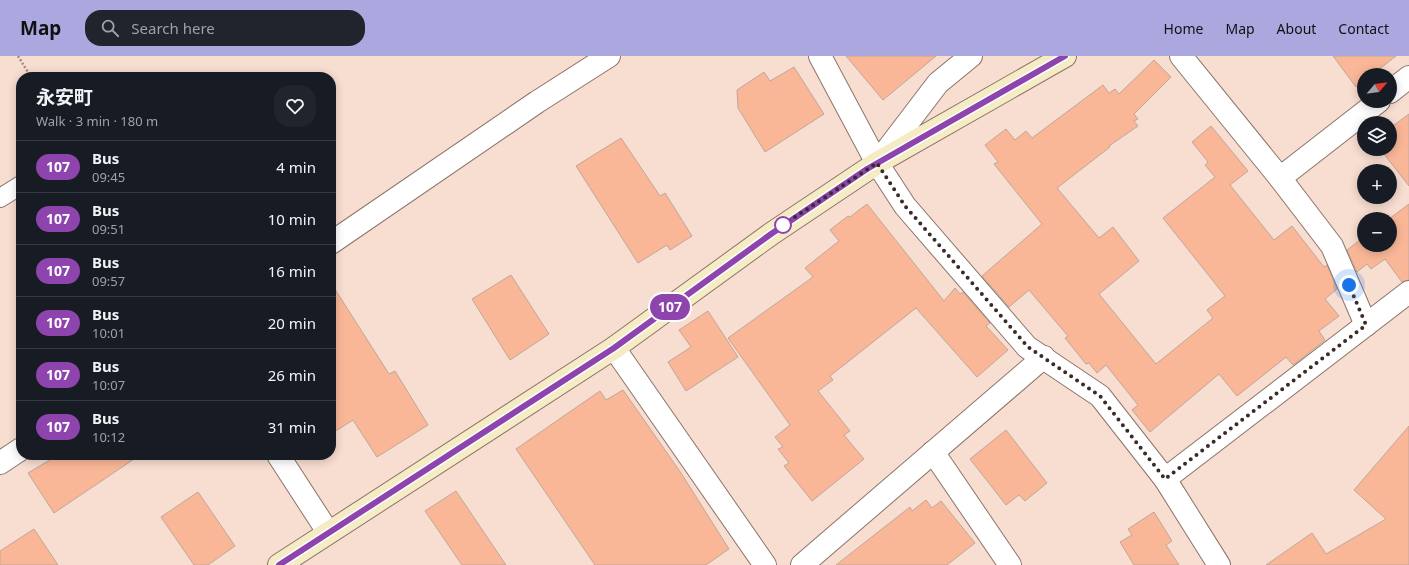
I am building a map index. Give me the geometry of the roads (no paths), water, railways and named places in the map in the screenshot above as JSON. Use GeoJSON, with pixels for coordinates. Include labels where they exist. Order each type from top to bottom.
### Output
{"type":"FeatureCollection","features":[{"type":"Feature","properties":{"kind":"main road"},"geometry":{"type":"LineString","coordinates":[[279,565],[614,348],[771,234],[877,163],[1065,56]]}},
{"type":"Feature","properties":{"kind":"street"},"geometry":{"type":"LineString","coordinates":[[336,240],[537,102],[609,56]]}},
{"type":"Feature","properties":{"kind":"street"},"geometry":{"type":"LineString","coordinates":[[877,163],[938,83],[971,56]]}},
{"type":"Feature","properties":{"kind":"street"},"geometry":{"type":"LineString","coordinates":[[1181,56],[1280,178],[1332,246],[1366,325]]}},
{"type":"Feature","properties":{"kind":"street"},"geometry":{"type":"LineString","coordinates":[[825,58],[877,163],[905,206],[1028,347],[1100,396],[1165,479],[1219,565]]}},
{"type":"Feature","properties":{"kind":"street"},"geometry":{"type":"LineString","coordinates":[[1397,86],[1409,77]]}},
{"type":"Feature","properties":{"kind":"street"},"geometry":{"type":"LineString","coordinates":[[1280,178],[1370,108]]}},
{"type":"Feature","properties":{"kind":"street"},"geometry":{"type":"LineString","coordinates":[[1165,479],[1409,292]]}},
{"type":"Feature","properties":{"kind":"street"},"geometry":{"type":"LineString","coordinates":[[614,348],[765,565]]}},
{"type":"Feature","properties":{"kind":"street"},"geometry":{"type":"LineString","coordinates":[[802,565],[1044,357]]}},
{"type":"Feature","properties":{"kind":"street"},"geometry":{"type":"LineString","coordinates":[[0,463],[16,452]]}},
{"type":"Feature","properties":{"kind":"street"},"geometry":{"type":"LineString","coordinates":[[933,452],[1010,565]]}},
{"type":"Feature","properties":{"kind":"street"},"geometry":{"type":"LineString","coordinates":[[281,460],[328,532]]}},
{"type":"Feature","properties":{"kind":"lane"},"geometry":{"type":"LineString","coordinates":[[0,198],[16,188]]}}]}
